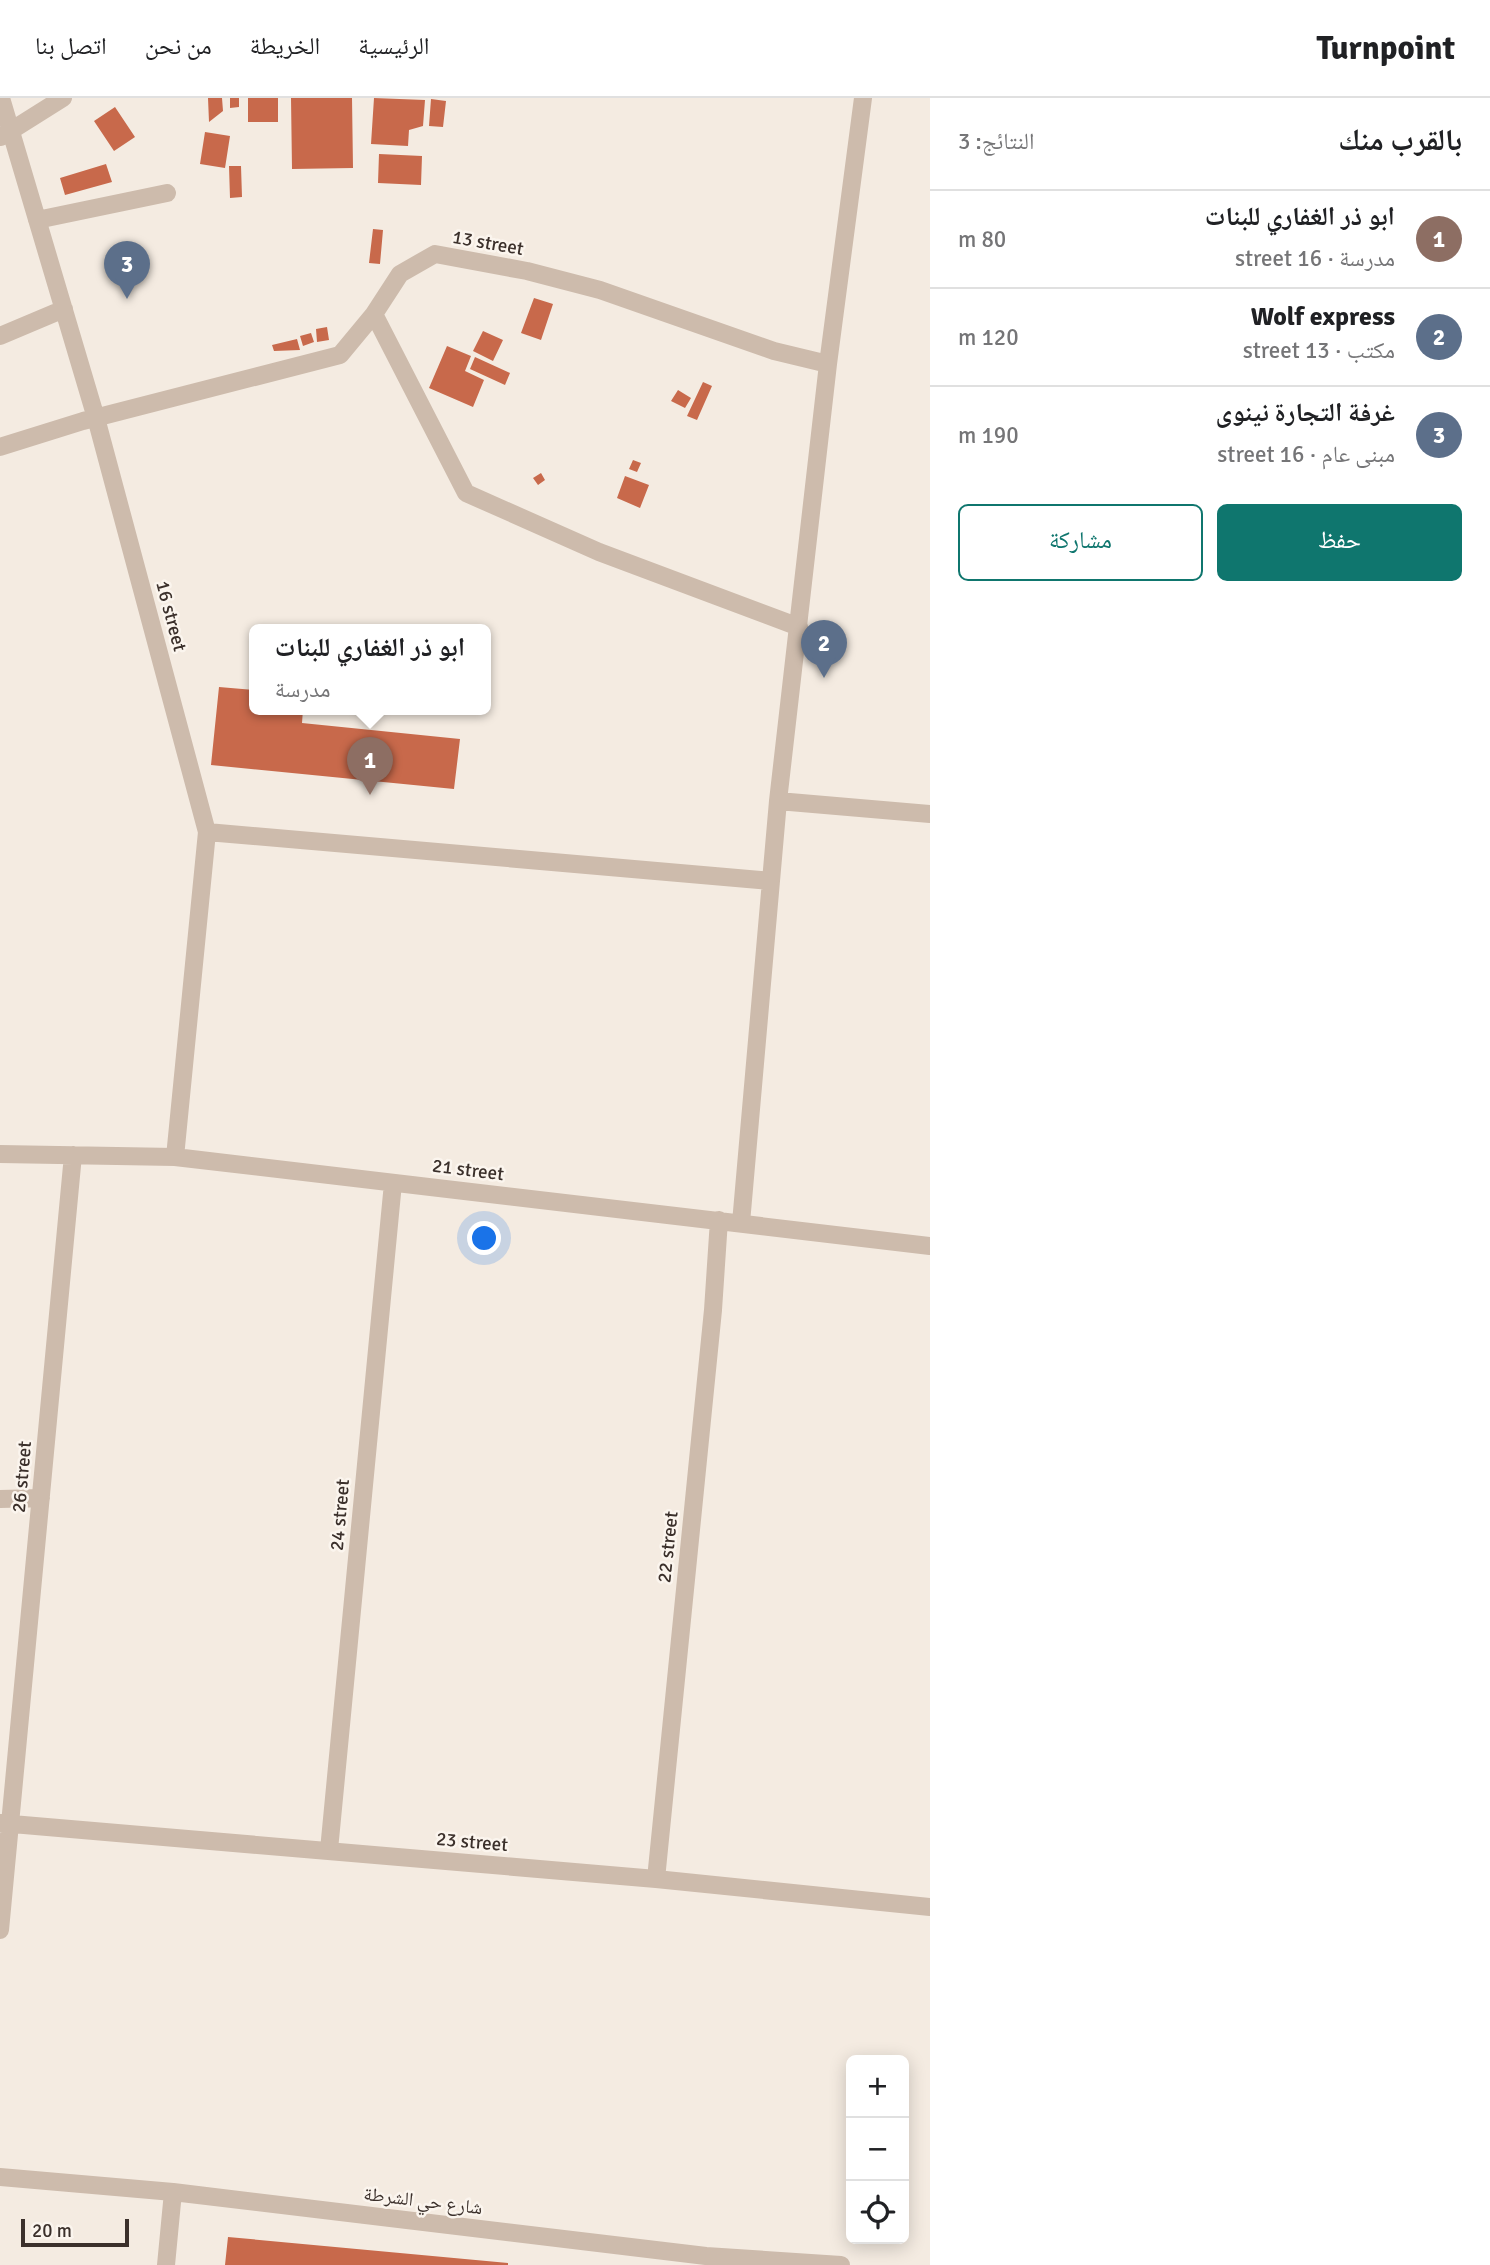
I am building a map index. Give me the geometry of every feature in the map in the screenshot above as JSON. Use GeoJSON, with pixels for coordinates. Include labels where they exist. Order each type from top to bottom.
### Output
{"type":"FeatureCollection","features":[{"type":"Feature","properties":{"kind":"street","name":"16 street"},"geometry":{"type":"LineString","coordinates":[[1,98],[5,134],[37,220],[96,418],[207,832],[175,1157]]}},
{"type":"Feature","properties":{"kind":"street"},"geometry":{"type":"LineString","coordinates":[[5,134],[63,98]]}},
{"type":"Feature","properties":{"kind":"street"},"geometry":{"type":"LineString","coordinates":[[741,1223],[778,801],[828,364],[862,98]]}},
{"type":"Feature","properties":{"kind":"street"},"geometry":{"type":"LineString","coordinates":[[37,220],[167,193]]}},
{"type":"Feature","properties":{"kind":"street","name":"13 street"},"geometry":{"type":"LineString","coordinates":[[0,447],[96,418],[340,355],[374,314],[400,274],[435,254],[527,271],[600,290],[774,351],[828,364]]}},
{"type":"Feature","properties":{"kind":"street"},"geometry":{"type":"LineString","coordinates":[[0,336],[64,309]]}},
{"type":"Feature","properties":{"kind":"street"},"geometry":{"type":"LineString","coordinates":[[374,314],[466,493],[598,552],[799,627]]}},
{"type":"Feature","properties":{"kind":"street"},"geometry":{"type":"LineString","coordinates":[[778,801],[930,814]]}},
{"type":"Feature","properties":{"kind":"street"},"geometry":{"type":"LineString","coordinates":[[207,832],[771,881]]}},
{"type":"Feature","properties":{"kind":"street","name":"21 street"},"geometry":{"type":"LineString","coordinates":[[0,1154],[175,1157],[930,1245]]}},
{"type":"Feature","properties":{"kind":"street","name":"26 street"},"geometry":{"type":"LineString","coordinates":[[0,1930],[5,1823],[41,1498],[73,1154]]}},
{"type":"Feature","properties":{"kind":"street","name":"24 street"},"geometry":{"type":"LineString","coordinates":[[330,1850],[393,1183]]}},
{"type":"Feature","properties":{"kind":"street","name":"22 street"},"geometry":{"type":"LineString","coordinates":[[656,1879],[713,1310],[719,1220]]}},
{"type":"Feature","properties":{"kind":"street"},"geometry":{"type":"LineString","coordinates":[[0,1499],[41,1498]]}},
{"type":"Feature","properties":{"kind":"street","name":"23 street"},"geometry":{"type":"LineString","coordinates":[[5,1823],[656,1879],[930,1907]]}},
{"type":"Feature","properties":{"kind":"street","name":"شارع حي الشرطة"},"geometry":{"type":"LineString","coordinates":[[0,2176],[173,2192],[706,2260],[841,2265]]}},
{"type":"Feature","properties":{"kind":"street"},"geometry":{"type":"LineString","coordinates":[[166,2265],[173,2192]]}},
{"type":"Feature","properties":{"kind":"building"},"geometry":{"type":"Polygon","coordinates":[[[208,98],[222,98],[223,111],[209,122],[208,98]]]}},
{"type":"Feature","properties":{"kind":"building"},"geometry":{"type":"Polygon","coordinates":[[[230,98],[239,98],[239,107],[230,108],[230,98]]]}},
{"type":"Feature","properties":{"kind":"building"},"geometry":{"type":"Polygon","coordinates":[[[248,98],[278,98],[278,122],[248,122],[248,98]]]}},
{"type":"Feature","properties":{"kind":"building"},"geometry":{"type":"Polygon","coordinates":[[[291,98],[352,98],[353,168],[292,169],[291,98]]]}},
{"type":"Feature","properties":{"kind":"building"},"geometry":{"type":"Polygon","coordinates":[[[374,98],[425,100],[423,126],[409,130],[408,146],[371,144],[374,98]]]}},
{"type":"Feature","properties":{"kind":"building"},"geometry":{"type":"Polygon","coordinates":[[[431,99],[446,101],[443,127],[429,126],[431,99]]]}},
{"type":"Feature","properties":{"kind":"building"},"geometry":{"type":"Polygon","coordinates":[[[115,107],[135,137],[114,151],[94,121],[115,107]]]}},
{"type":"Feature","properties":{"kind":"building"},"geometry":{"type":"Polygon","coordinates":[[[205,132],[230,136],[225,168],[200,164],[205,132]]]}},
{"type":"Feature","properties":{"kind":"building"},"geometry":{"type":"Polygon","coordinates":[[[379,154],[422,156],[421,185],[378,183],[379,154]]]}},
{"type":"Feature","properties":{"kind":"building"},"geometry":{"type":"Polygon","coordinates":[[[106,164],[112,182],[65,195],[60,178],[106,164]]]}},
{"type":"Feature","properties":{"kind":"building"},"geometry":{"type":"Polygon","coordinates":[[[229,166],[241,166],[242,197],[230,198],[229,166]]]}},
{"type":"Feature","properties":{"kind":"building"},"geometry":{"type":"Polygon","coordinates":[[[373,229],[383,230],[380,264],[369,263],[373,229]]]}},
{"type":"Feature","properties":{"kind":"building"},"geometry":{"type":"Polygon","coordinates":[[[534,298],[553,304],[541,340],[521,333],[534,298]]]}},
{"type":"Feature","properties":{"kind":"building"},"geometry":{"type":"Polygon","coordinates":[[[327,327],[329,340],[317,342],[316,329],[327,327]]]}},
{"type":"Feature","properties":{"kind":"building"},"geometry":{"type":"Polygon","coordinates":[[[483,331],[503,340],[493,361],[473,351],[483,331]]]}},
{"type":"Feature","properties":{"kind":"building"},"geometry":{"type":"Polygon","coordinates":[[[311,333],[314,342],[303,346],[300,336],[311,333]]]}},
{"type":"Feature","properties":{"kind":"building"},"geometry":{"type":"Polygon","coordinates":[[[297,339],[300,350],[274,351],[272,345],[297,339]]]}},
{"type":"Feature","properties":{"kind":"building"},"geometry":{"type":"Polygon","coordinates":[[[447,346],[471,356],[465,371],[484,380],[473,407],[429,388],[447,346]]]}},
{"type":"Feature","properties":{"kind":"building"},"geometry":{"type":"Polygon","coordinates":[[[475,357],[510,373],[505,385],[470,369],[475,357]]]}},
{"type":"Feature","properties":{"kind":"building"},"geometry":{"type":"Polygon","coordinates":[[[703,382],[712,386],[697,420],[687,416],[703,382]]]}},
{"type":"Feature","properties":{"kind":"building"},"geometry":{"type":"Polygon","coordinates":[[[678,390],[691,398],[685,408],[671,401],[678,390]]]}},
{"type":"Feature","properties":{"kind":"building"},"geometry":{"type":"Polygon","coordinates":[[[633,460],[641,463],[637,472],[629,469],[633,460]]]}},
{"type":"Feature","properties":{"kind":"building"},"geometry":{"type":"Polygon","coordinates":[[[541,473],[545,480],[538,485],[533,478],[541,473]]]}},
{"type":"Feature","properties":{"kind":"building"},"geometry":{"type":"Polygon","coordinates":[[[625,476],[649,485],[640,508],[617,498],[625,476]]]}},
{"type":"Feature","properties":{"kind":"building"},"geometry":{"type":"Polygon","coordinates":[[[219,687],[249,690],[249,715],[303,715],[302,723],[460,739],[454,789],[211,765],[219,687]]]}},
{"type":"Feature","properties":{"kind":"building"},"geometry":{"type":"Polygon","coordinates":[[[228,2237],[508,2263],[508,2265],[225,2265],[228,2237]]]}},
{"type":"Feature","properties":{"kind":"place","name":"غرفة التجارة نينوى"},"geometry":{"type":"Point","coordinates":[127,299]}},
{"type":"Feature","properties":{"kind":"place","name":"Wolf express"},"geometry":{"type":"Point","coordinates":[824,678]}},
{"type":"Feature","properties":{"kind":"place","name":"ابو ذر الغفاري للبنات"},"geometry":{"type":"Point","coordinates":[370,795]}}]}
